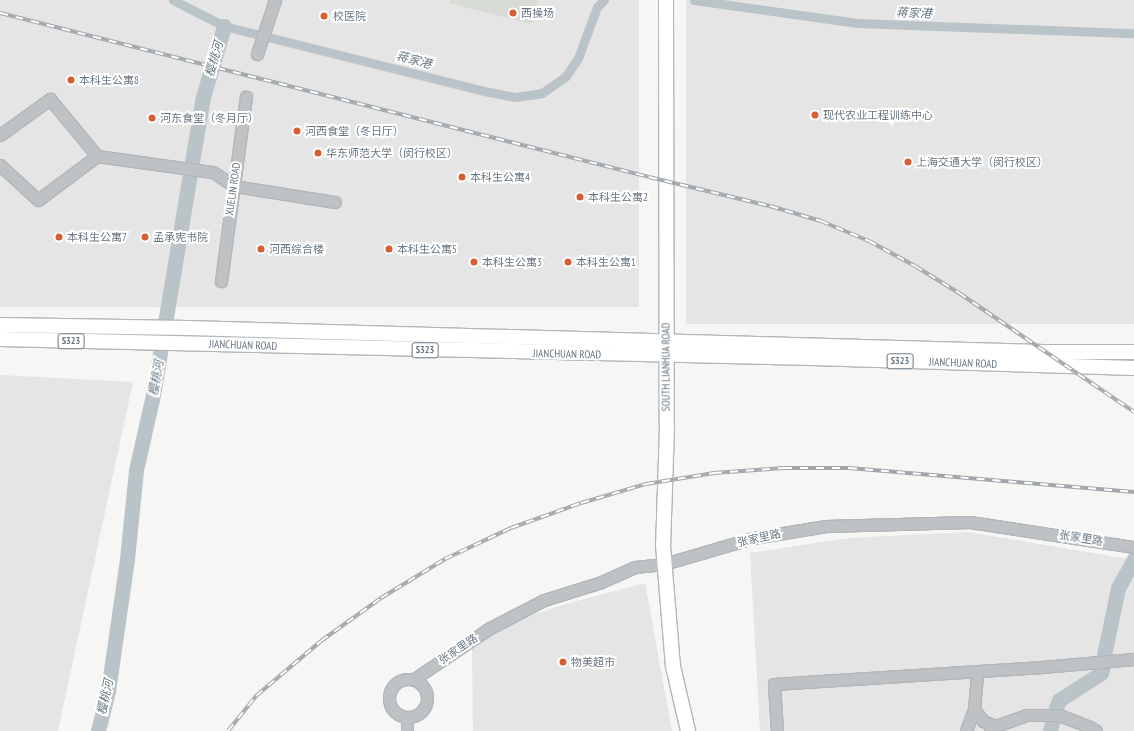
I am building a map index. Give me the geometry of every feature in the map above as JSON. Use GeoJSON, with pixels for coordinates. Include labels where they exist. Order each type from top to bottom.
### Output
{"type":"FeatureCollection","features":[{"type":"Feature","properties":{"kind":"main road","name":"SOUTH LIANHUA ROAD"},"geometry":{"type":"LineString","coordinates":[[666,0],[667,427],[663,545],[673,666],[688,731]]}},
{"type":"Feature","properties":{"kind":"main road","name":"JIANCHUAN ROAD"},"geometry":{"type":"LineString","coordinates":[[0,325],[188,328],[1044,352],[1134,352]]}},
{"type":"Feature","properties":{"kind":"main road","name":"JIANCHUAN ROAD"},"geometry":{"type":"LineString","coordinates":[[0,339],[666,356],[813,358],[1134,368]]}},
{"type":"Feature","properties":{"kind":"street"},"geometry":{"type":"LineString","coordinates":[[257,54],[276,0]]}},
{"type":"Feature","properties":{"kind":"street","name":"XUELIN ROAD"},"geometry":{"type":"LineString","coordinates":[[221,281],[246,97]]}},
{"type":"Feature","properties":{"kind":"street"},"geometry":{"type":"LineString","coordinates":[[0,135],[50,99],[98,156],[213,172],[234,186],[335,202]]}},
{"type":"Feature","properties":{"kind":"street"},"geometry":{"type":"LineString","coordinates":[[0,165],[38,200],[98,156]]}},
{"type":"Feature","properties":{"kind":"street","name":"张家里路"},"geometry":{"type":"LineString","coordinates":[[414,679],[490,628],[544,600],[599,583],[634,567],[664,564],[753,538],[826,526],[970,522],[1130,547]]}},
{"type":"Feature","properties":{"kind":"street"},"geometry":{"type":"LineString","coordinates":[[777,731],[774,684],[1134,659]]}},
{"type":"Feature","properties":{"kind":"street"},"geometry":{"type":"LineString","coordinates":[[966,731],[974,709],[977,671]]}},
{"type":"Feature","properties":{"kind":"street"},"geometry":{"type":"LineString","coordinates":[[414,679],[424,686],[428,698],[426,704],[419,714],[407,717],[395,713],[388,701],[388,694],[395,683],[400,680],[414,679]]}},
{"type":"Feature","properties":{"kind":"street"},"geometry":{"type":"LineString","coordinates":[[974,709],[983,721],[993,729],[1026,715],[1059,716],[1090,726],[1096,731]]}},
{"type":"Feature","properties":{"kind":"street"},"geometry":{"type":"LineString","coordinates":[[407,717],[407,731]]}},
{"type":"Feature","properties":{"kind":"shaded area","name":"华东师范大学（闵行校区）"},"geometry":{"type":"Polygon","coordinates":[[[0,0],[639,0],[639,307],[0,307],[0,0]]]}},
{"type":"Feature","properties":{"kind":"shaded area","name":"西操场"},"geometry":{"type":"Polygon","coordinates":[[[450,0],[538,0],[532,24],[449,3],[450,0]]]}},
{"type":"Feature","properties":{"kind":"shaded area","name":"上海交通大学（闵行校区）"},"geometry":{"type":"Polygon","coordinates":[[[686,0],[1134,0],[1134,324],[686,324],[686,0]]]}},
{"type":"Feature","properties":{"kind":"shaded area"},"geometry":{"type":"Polygon","coordinates":[[[0,375],[133,382],[58,731],[0,731],[0,375]]]}},
{"type":"Feature","properties":{"kind":"shaded area"},"geometry":{"type":"Polygon","coordinates":[[[968,532],[1134,560],[1134,731],[760,731],[750,553],[849,538],[968,532]]]}},
{"type":"Feature","properties":{"kind":"shaded area"},"geometry":{"type":"Polygon","coordinates":[[[645,583],[672,731],[473,731],[472,648],[508,623],[569,603],[645,583]]]}},
{"type":"Feature","properties":{"kind":"waterway","name":"蒋家港"},"geometry":{"type":"LineString","coordinates":[[173,0],[224,26],[489,92],[515,97],[542,93],[566,76],[578,58],[597,7],[604,0]]}},
{"type":"Feature","properties":{"kind":"waterway","name":"蒋家港"},"geometry":{"type":"LineString","coordinates":[[694,0],[857,23],[1134,33]]}},
{"type":"Feature","properties":{"kind":"waterway","name":"樱桃河"},"geometry":{"type":"LineString","coordinates":[[98,731],[108,691],[127,559],[136,470],[153,395],[203,97],[224,26]]}},
{"type":"Feature","properties":{"kind":"waterway"},"geometry":{"type":"LineString","coordinates":[[1104,655],[1118,588],[1134,559]]}},
{"type":"Feature","properties":{"kind":"waterway"},"geometry":{"type":"LineString","coordinates":[[1056,708],[1059,700],[1101,673],[1102,669]]}},
{"type":"Feature","properties":{"kind":"waterway"},"geometry":{"type":"LineString","coordinates":[[1050,731],[1052,722]]}},
{"type":"Feature","properties":{"kind":"railway"},"geometry":{"type":"LineString","coordinates":[[0,13],[649,177],[770,206],[821,221],[869,241],[915,266],[959,293],[1134,412]]}},
{"type":"Feature","properties":{"kind":"railway"},"geometry":{"type":"LineString","coordinates":[[228,731],[256,696],[321,641],[381,598],[445,559],[511,528],[581,503],[646,484],[714,473],[784,468],[849,468],[1134,492]]}},
{"type":"Feature","properties":{"kind":"place","name":"西操场"},"geometry":{"type":"Point","coordinates":[513,13]}},
{"type":"Feature","properties":{"kind":"place","name":"校医院"},"geometry":{"type":"Point","coordinates":[324,16]}},
{"type":"Feature","properties":{"kind":"place","name":"本科生公寓8"},"geometry":{"type":"Point","coordinates":[71,80]}},
{"type":"Feature","properties":{"kind":"place","name":"现代农业工程训练中心"},"geometry":{"type":"Point","coordinates":[815,115]}},
{"type":"Feature","properties":{"kind":"place","name":"河东食堂（冬月厅）"},"geometry":{"type":"Point","coordinates":[152,118]}},
{"type":"Feature","properties":{"kind":"place","name":"河西食堂（冬日厅）"},"geometry":{"type":"Point","coordinates":[297,131]}},
{"type":"Feature","properties":{"kind":"place","name":"华东师范大学（闵行校区）"},"geometry":{"type":"Point","coordinates":[318,153]}},
{"type":"Feature","properties":{"kind":"place","name":"上海交通大学（闵行校区）"},"geometry":{"type":"Point","coordinates":[908,162]}},
{"type":"Feature","properties":{"kind":"place","name":"本科生公寓4"},"geometry":{"type":"Point","coordinates":[462,177]}},
{"type":"Feature","properties":{"kind":"place","name":"本科生公寓2"},"geometry":{"type":"Point","coordinates":[580,197]}},
{"type":"Feature","properties":{"kind":"place","name":"本科生公寓7"},"geometry":{"type":"Point","coordinates":[59,237]}},
{"type":"Feature","properties":{"kind":"place","name":"孟承宪书院"},"geometry":{"type":"Point","coordinates":[145,237]}},
{"type":"Feature","properties":{"kind":"place","name":"河西综合楼"},"geometry":{"type":"Point","coordinates":[261,249]}},
{"type":"Feature","properties":{"kind":"place","name":"本科生公寓5"},"geometry":{"type":"Point","coordinates":[389,249]}},
{"type":"Feature","properties":{"kind":"place","name":"本科生公寓3"},"geometry":{"type":"Point","coordinates":[474,262]}},
{"type":"Feature","properties":{"kind":"place","name":"本科生公寓1"},"geometry":{"type":"Point","coordinates":[568,262]}},
{"type":"Feature","properties":{"kind":"place","name":"物美超市"},"geometry":{"type":"Point","coordinates":[563,662]}}]}
